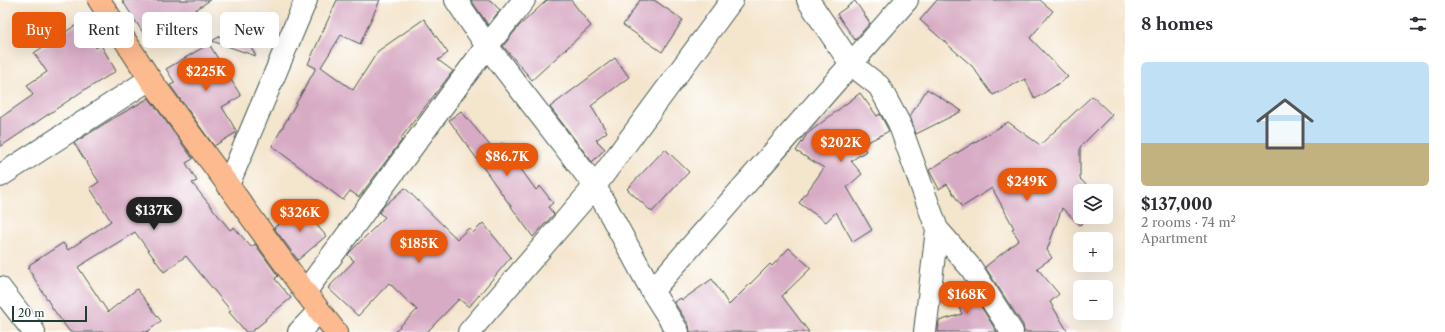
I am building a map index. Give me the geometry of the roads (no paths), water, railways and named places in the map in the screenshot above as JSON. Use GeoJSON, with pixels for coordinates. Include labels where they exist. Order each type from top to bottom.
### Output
{"type":"FeatureCollection","features":[{"type":"Feature","properties":{"kind":"main road"},"geometry":{"type":"LineString","coordinates":[[99,0],[150,79],[305,292],[336,332]]}},
{"type":"Feature","properties":{"kind":"street"},"geometry":{"type":"LineString","coordinates":[[228,185],[306,0]]}},
{"type":"Feature","properties":{"kind":"street"},"geometry":{"type":"LineString","coordinates":[[456,0],[487,46],[594,186],[652,291],[678,332]]}},
{"type":"Feature","properties":{"kind":"street"},"geometry":{"type":"LineString","coordinates":[[305,292],[487,46],[524,0]]}},
{"type":"Feature","properties":{"kind":"street"},"geometry":{"type":"LineString","coordinates":[[469,332],[594,186],[732,0]]}},
{"type":"Feature","properties":{"kind":"street"},"geometry":{"type":"LineString","coordinates":[[808,0],[851,64],[879,86],[899,123],[937,229],[971,268],[1012,332]]}},
{"type":"Feature","properties":{"kind":"street"},"geometry":{"type":"LineString","coordinates":[[652,291],[907,0]]}},
{"type":"Feature","properties":{"kind":"street"},"geometry":{"type":"LineString","coordinates":[[0,176],[150,79]]}},
{"type":"Feature","properties":{"kind":"street"},"geometry":{"type":"LineString","coordinates":[[925,332],[937,229]]}},
{"type":"Feature","properties":{"kind":"street"},"geometry":{"type":"LineString","coordinates":[[0,288],[34,332]]}},
{"type":"Feature","properties":{"kind":"street"},"geometry":{"type":"LineString","coordinates":[[298,332],[319,311]]}}]}
